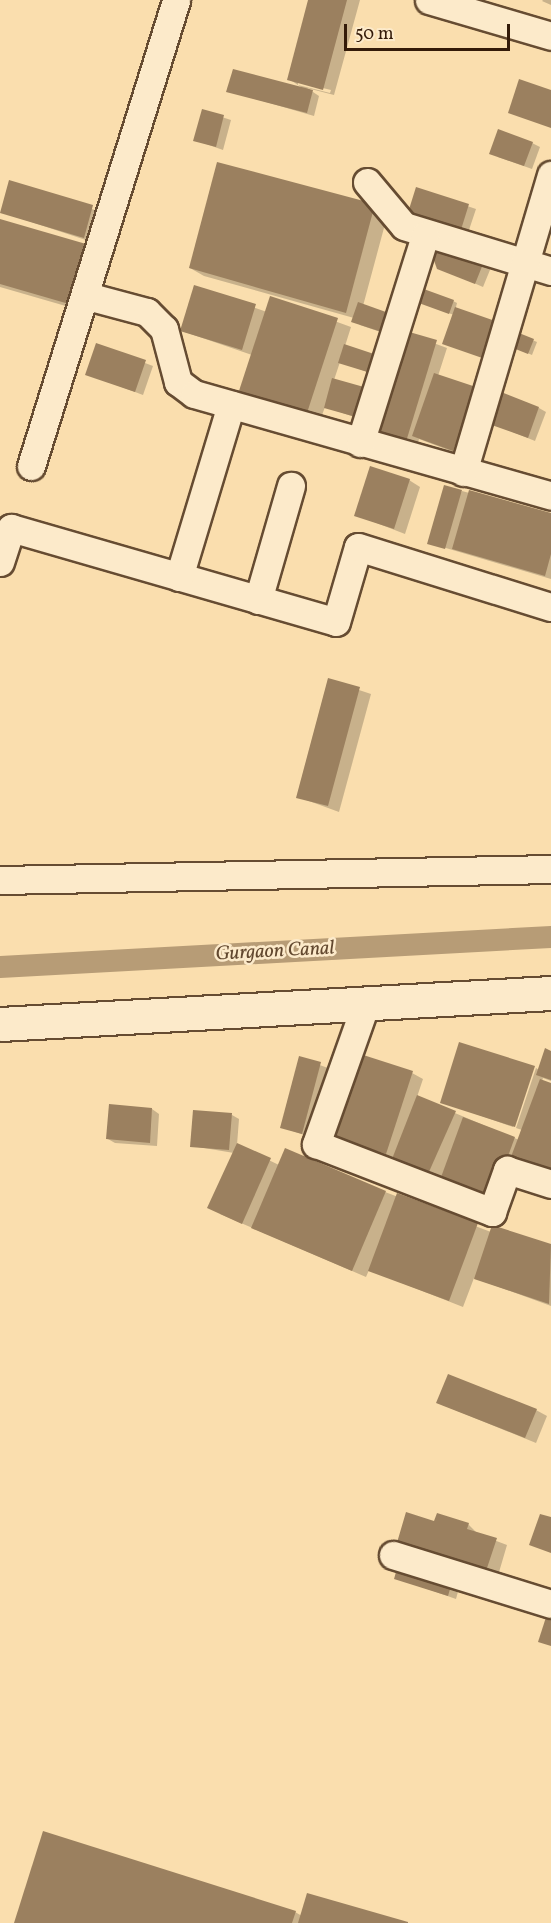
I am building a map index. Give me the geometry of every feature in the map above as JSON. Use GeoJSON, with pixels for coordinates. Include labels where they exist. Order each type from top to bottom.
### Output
{"type":"FeatureCollection","features":[{"type":"Feature","properties":{"kind":"street"},"geometry":{"type":"LineString","coordinates":[[31,466],[87,296],[176,0]]}},
{"type":"Feature","properties":{"kind":"street"},"geometry":{"type":"LineString","coordinates":[[429,0],[551,36]]}},
{"type":"Feature","properties":{"kind":"street"},"geometry":{"type":"LineString","coordinates":[[463,472],[522,261],[551,175]]}},
{"type":"Feature","properties":{"kind":"street"},"geometry":{"type":"LineString","coordinates":[[367,182],[404,226],[425,235],[551,271]]}},
{"type":"Feature","properties":{"kind":"street"},"geometry":{"type":"LineString","coordinates":[[360,443],[425,235]]}},
{"type":"Feature","properties":{"kind":"street"},"geometry":{"type":"LineString","coordinates":[[87,296],[147,312],[164,329],[178,382],[194,394],[551,496]]}},
{"type":"Feature","properties":{"kind":"street"},"geometry":{"type":"LineString","coordinates":[[179,577],[231,405]]}},
{"type":"Feature","properties":{"kind":"street"},"geometry":{"type":"LineString","coordinates":[[258,600],[291,486]]}},
{"type":"Feature","properties":{"kind":"street"},"geometry":{"type":"LineString","coordinates":[[0,562],[11,528],[336,622],[358,547],[551,607]]}},
{"type":"Feature","properties":{"kind":"street"},"geometry":{"type":"LineString","coordinates":[[0,880],[551,869]]}},
{"type":"Feature","properties":{"kind":"street"},"geometry":{"type":"LineString","coordinates":[[0,1024],[551,993]]}},
{"type":"Feature","properties":{"kind":"street"},"geometry":{"type":"LineString","coordinates":[[366,1003],[315,1144],[492,1212],[507,1170],[551,1184]]}},
{"type":"Feature","properties":{"kind":"street"},"geometry":{"type":"LineString","coordinates":[[393,1555],[551,1604]]}},
{"type":"Feature","properties":{"kind":"building"},"geometry":{"type":"Polygon","coordinates":[[[308,0],[347,0],[323,90],[287,80],[308,0]]]}},
{"type":"Feature","properties":{"kind":"building"},"geometry":{"type":"Polygon","coordinates":[[[233,69],[313,90],[307,113],[226,92],[233,69]]]}},
{"type":"Feature","properties":{"kind":"building"},"geometry":{"type":"Polygon","coordinates":[[[519,79],[551,90],[551,128],[508,113],[519,79]]]}},
{"type":"Feature","properties":{"kind":"building"},"geometry":{"type":"Polygon","coordinates":[[[202,109],[224,115],[216,147],[193,141],[202,109]]]}},
{"type":"Feature","properties":{"kind":"building"},"geometry":{"type":"Polygon","coordinates":[[[498,129],[533,142],[524,166],[489,154],[498,129]]]}},
{"type":"Feature","properties":{"kind":"building"},"geometry":{"type":"Polygon","coordinates":[[[217,162],[375,204],[346,313],[189,268],[217,162]]]}},
{"type":"Feature","properties":{"kind":"building"},"geometry":{"type":"Polygon","coordinates":[[[9,180],[93,205],[84,238],[0,213],[9,180]]]}},
{"type":"Feature","properties":{"kind":"building"},"geometry":{"type":"Polygon","coordinates":[[[416,187],[469,204],[459,236],[406,219],[416,187]]]}},
{"type":"Feature","properties":{"kind":"building"},"geometry":{"type":"Polygon","coordinates":[[[0,219],[86,244],[69,304],[0,284],[0,219]]]}},
{"type":"Feature","properties":{"kind":"building"},"geometry":{"type":"Polygon","coordinates":[[[425,235],[485,259],[475,284],[437,269],[425,235]]]}},
{"type":"Feature","properties":{"kind":"building"},"geometry":{"type":"Polygon","coordinates":[[[194,285],[256,304],[242,350],[180,331],[194,285]]]}},
{"type":"Feature","properties":{"kind":"building"},"geometry":{"type":"Polygon","coordinates":[[[421,288],[454,300],[449,314],[416,302],[421,288]]]}},
{"type":"Feature","properties":{"kind":"building"},"geometry":{"type":"Polygon","coordinates":[[[270,296],[338,318],[305,419],[237,397],[270,296]]]}},
{"type":"Feature","properties":{"kind":"building"},"geometry":{"type":"Polygon","coordinates":[[[358,302],[397,316],[391,335],[351,322],[358,302]]]}},
{"type":"Feature","properties":{"kind":"building"},"geometry":{"type":"Polygon","coordinates":[[[455,307],[501,323],[488,360],[442,344],[455,307]]]}},
{"type":"Feature","properties":{"kind":"building"},"geometry":{"type":"Polygon","coordinates":[[[399,329],[437,340],[405,445],[367,434],[399,329]]]}},
{"type":"Feature","properties":{"kind":"building"},"geometry":{"type":"Polygon","coordinates":[[[519,333],[534,339],[528,354],[513,348],[519,333]]]}},
{"type":"Feature","properties":{"kind":"building"},"geometry":{"type":"Polygon","coordinates":[[[96,343],[146,360],[135,392],[85,375],[96,343]]]}},
{"type":"Feature","properties":{"kind":"building"},"geometry":{"type":"Polygon","coordinates":[[[344,344],[380,356],[374,374],[338,363],[344,344]]]}},
{"type":"Feature","properties":{"kind":"building"},"geometry":{"type":"Polygon","coordinates":[[[434,373],[476,387],[453,451],[412,436],[434,373]]]}},
{"type":"Feature","properties":{"kind":"building"},"geometry":{"type":"Polygon","coordinates":[[[332,378],[371,389],[363,419],[324,408],[332,378]]]}},
{"type":"Feature","properties":{"kind":"building"},"geometry":{"type":"Polygon","coordinates":[[[501,392],[539,407],[528,438],[489,424],[501,392]]]}},
{"type":"Feature","properties":{"kind":"building"},"geometry":{"type":"Polygon","coordinates":[[[370,466],[410,479],[394,529],[354,516],[370,466]]]}},
{"type":"Feature","properties":{"kind":"building"},"geometry":{"type":"Polygon","coordinates":[[[444,485],[462,490],[445,549],[427,544],[444,485]]]}},
{"type":"Feature","properties":{"kind":"building"},"geometry":{"type":"Polygon","coordinates":[[[469,490],[551,513],[551,554],[545,576],[452,549],[469,490]]]}},
{"type":"Feature","properties":{"kind":"building"},"geometry":{"type":"Polygon","coordinates":[[[328,678],[360,687],[328,806],[296,798],[328,678]]]}},
{"type":"Feature","properties":{"kind":"building"},"geometry":{"type":"Polygon","coordinates":[[[459,1042],[535,1066],[515,1127],[440,1103],[459,1042]]]}},
{"type":"Feature","properties":{"kind":"building"},"geometry":{"type":"Polygon","coordinates":[[[545,1048],[551,1051],[551,1080],[536,1075],[545,1048]]]}},
{"type":"Feature","properties":{"kind":"building"},"geometry":{"type":"Polygon","coordinates":[[[354,1052],[413,1071],[386,1154],[327,1135],[354,1052]]]}},
{"type":"Feature","properties":{"kind":"building"},"geometry":{"type":"Polygon","coordinates":[[[299,1056],[321,1062],[302,1134],[280,1128],[299,1056]]]}},
{"type":"Feature","properties":{"kind":"building"},"geometry":{"type":"Polygon","coordinates":[[[540,1079],[551,1083],[551,1181],[508,1165],[540,1079]]]}},
{"type":"Feature","properties":{"kind":"building"},"geometry":{"type":"Polygon","coordinates":[[[417,1095],[456,1111],[428,1174],[392,1159],[417,1095]]]}},
{"type":"Feature","properties":{"kind":"building"},"geometry":{"type":"Polygon","coordinates":[[[109,1104],[152,1108],[150,1143],[106,1139],[109,1104]]]}},
{"type":"Feature","properties":{"kind":"building"},"geometry":{"type":"Polygon","coordinates":[[[193,1110],[232,1113],[229,1150],[190,1147],[193,1110]]]}},
{"type":"Feature","properties":{"kind":"building"},"geometry":{"type":"Polygon","coordinates":[[[463,1117],[515,1137],[492,1200],[440,1180],[463,1117]]]}},
{"type":"Feature","properties":{"kind":"building"},"geometry":{"type":"Polygon","coordinates":[[[237,1143],[271,1158],[242,1224],[207,1208],[237,1143]]]}},
{"type":"Feature","properties":{"kind":"building"},"geometry":{"type":"Polygon","coordinates":[[[285,1148],[386,1191],[352,1271],[251,1228],[285,1148]]]}},
{"type":"Feature","properties":{"kind":"building"},"geometry":{"type":"Polygon","coordinates":[[[397,1193],[478,1223],[449,1301],[368,1271],[397,1193]]]}},
{"type":"Feature","properties":{"kind":"building"},"geometry":{"type":"Polygon","coordinates":[[[492,1225],[551,1244],[549,1304],[474,1279],[492,1225]]]}},
{"type":"Feature","properties":{"kind":"building"},"geometry":{"type":"Polygon","coordinates":[[[448,1374],[537,1409],[525,1438],[436,1403],[448,1374]]]}},
{"type":"Feature","properties":{"kind":"building"},"geometry":{"type":"Polygon","coordinates":[[[406,1512],[434,1521],[437,1513],[469,1523],[467,1529],[497,1538],[485,1574],[396,1546],[406,1512]]]}},
{"type":"Feature","properties":{"kind":"building"},"geometry":{"type":"Polygon","coordinates":[[[540,1514],[551,1517],[551,1553],[529,1545],[540,1514]]]}},
{"type":"Feature","properties":{"kind":"building"},"geometry":{"type":"Polygon","coordinates":[[[398,1565],[452,1582],[448,1596],[394,1579],[398,1565]]]}},
{"type":"Feature","properties":{"kind":"building"},"geometry":{"type":"Polygon","coordinates":[[[548,1611],[551,1612],[551,1646],[538,1642],[548,1611]]]}},
{"type":"Feature","properties":{"kind":"building"},"geometry":{"type":"Polygon","coordinates":[[[43,1831],[296,1911],[292,1923],[14,1923],[43,1831]]]}},
{"type":"Feature","properties":{"kind":"building"},"geometry":{"type":"Polygon","coordinates":[[[307,1893],[408,1922],[408,1923],[298,1923],[307,1893]]]}},
{"type":"Feature","properties":{"kind":"waterway","name":"Gurgaon Canal"},"geometry":{"type":"LineString","coordinates":[[0,967],[551,937]]}}]}
